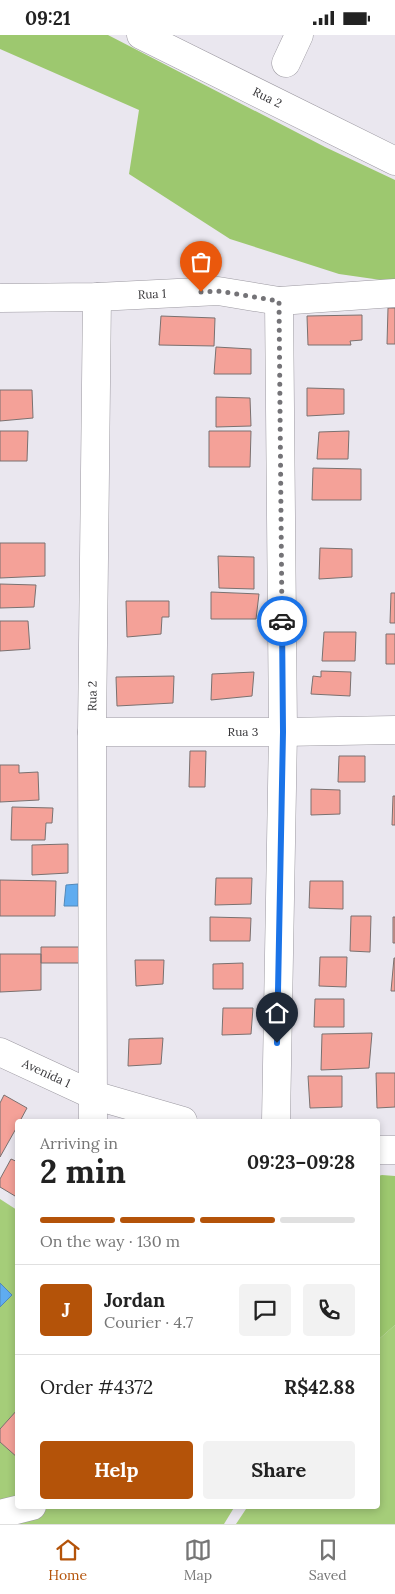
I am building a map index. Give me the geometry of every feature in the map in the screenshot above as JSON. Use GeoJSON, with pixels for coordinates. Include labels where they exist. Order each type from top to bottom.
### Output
{"type":"FeatureCollection","features":[{"type":"Feature","properties":{"kind":"street","name":"Rua 2"},"geometry":{"type":"LineString","coordinates":[[141,35],[395,161]]}},
{"type":"Feature","properties":{"kind":"street"},"geometry":{"type":"LineString","coordinates":[[286,63],[299,35]]}},
{"type":"Feature","properties":{"kind":"street","name":"Rua 1"},"geometry":{"type":"LineString","coordinates":[[0,298],[97,297],[218,291],[279,301],[395,293]]}},
{"type":"Feature","properties":{"kind":"street","name":"Rua 2"},"geometry":{"type":"LineString","coordinates":[[93,1108],[92,732],[97,297]]}},
{"type":"Feature","properties":{"kind":"street"},"geometry":{"type":"LineString","coordinates":[[276,1119],[283,732],[279,301]]}},
{"type":"Feature","properties":{"kind":"street","name":"Rua 3"},"geometry":{"type":"LineString","coordinates":[[92,732],[395,730]]}},
{"type":"Feature","properties":{"kind":"street","name":"Avenida 1"},"geometry":{"type":"LineString","coordinates":[[0,1052],[93,1108],[170,1119]]}},
{"type":"Feature","properties":{"kind":"street"},"geometry":{"type":"LineString","coordinates":[[380,1149],[395,1150]]}},
{"type":"Feature","properties":{"kind":"street"},"geometry":{"type":"LineString","coordinates":[[0,1514],[20,1509]]}},
{"type":"Feature","properties":{"kind":"green space"},"geometry":{"type":"Polygon","coordinates":[[[0,35],[108,35],[325,147],[395,180],[395,282],[339,274],[230,239],[129,174],[139,110],[0,49],[0,35]]]}},
{"type":"Feature","properties":{"kind":"green space"},"geometry":{"type":"Polygon","coordinates":[[[380,1176],[395,1176],[395,1325],[380,1338],[380,1176]]]}},
{"type":"Feature","properties":{"kind":"green space"},"geometry":{"type":"Polygon","coordinates":[[[0,1199],[15,1209],[15,1509],[233,1509],[224,1524],[0,1524],[0,1199]]]}},
{"type":"Feature","properties":{"kind":"green space"},"geometry":{"type":"Polygon","coordinates":[[[395,1325],[395,1524],[236,1524],[246,1509],[380,1509],[380,1338],[395,1325]]]}},
{"type":"Feature","properties":{"kind":"water"},"geometry":{"type":"Polygon","coordinates":[[[78,884],[78,906],[64,906],[66,885],[78,884]]]}},
{"type":"Feature","properties":{"kind":"water"},"geometry":{"type":"Polygon","coordinates":[[[0,1283],[12,1295],[0,1307],[0,1283]]]}},
{"type":"Feature","properties":{"kind":"building"},"geometry":{"type":"Polygon","coordinates":[[[388,308],[395,308],[395,344],[387,344],[388,308]]]}},
{"type":"Feature","properties":{"kind":"building"},"geometry":{"type":"Polygon","coordinates":[[[362,315],[362,340],[350,341],[351,345],[308,345],[307,316],[362,315]]]}},
{"type":"Feature","properties":{"kind":"building"},"geometry":{"type":"Polygon","coordinates":[[[161,316],[215,318],[214,346],[159,345],[161,316]]]}},
{"type":"Feature","properties":{"kind":"building"},"geometry":{"type":"Polygon","coordinates":[[[216,347],[251,349],[251,374],[214,374],[216,347]]]}},
{"type":"Feature","properties":{"kind":"building"},"geometry":{"type":"Polygon","coordinates":[[[307,388],[344,389],[344,414],[307,416],[307,388]]]}},
{"type":"Feature","properties":{"kind":"building"},"geometry":{"type":"Polygon","coordinates":[[[0,390],[32,390],[33,418],[0,421],[0,390]]]}},
{"type":"Feature","properties":{"kind":"building"},"geometry":{"type":"Polygon","coordinates":[[[216,397],[250,398],[251,426],[216,427],[216,397]]]}},
{"type":"Feature","properties":{"kind":"building"},"geometry":{"type":"Polygon","coordinates":[[[0,431],[28,431],[27,461],[0,461],[0,431]]]}},
{"type":"Feature","properties":{"kind":"building"},"geometry":{"type":"Polygon","coordinates":[[[209,431],[251,431],[250,467],[209,467],[209,431]]]}},
{"type":"Feature","properties":{"kind":"building"},"geometry":{"type":"Polygon","coordinates":[[[349,431],[348,459],[317,459],[319,432],[349,431]]]}},
{"type":"Feature","properties":{"kind":"building"},"geometry":{"type":"Polygon","coordinates":[[[313,468],[361,469],[361,500],[312,500],[313,468]]]}},
{"type":"Feature","properties":{"kind":"building"},"geometry":{"type":"Polygon","coordinates":[[[0,543],[45,543],[45,576],[0,578],[0,543]]]}},
{"type":"Feature","properties":{"kind":"building"},"geometry":{"type":"Polygon","coordinates":[[[320,548],[352,549],[352,577],[319,579],[320,548]]]}},
{"type":"Feature","properties":{"kind":"building"},"geometry":{"type":"Polygon","coordinates":[[[218,556],[254,557],[254,589],[219,588],[218,556]]]}},
{"type":"Feature","properties":{"kind":"building"},"geometry":{"type":"Polygon","coordinates":[[[0,584],[36,585],[34,607],[0,608],[0,584]]]}},
{"type":"Feature","properties":{"kind":"building"},"geometry":{"type":"Polygon","coordinates":[[[211,592],[259,594],[256,619],[211,619],[211,592]]]}},
{"type":"Feature","properties":{"kind":"building"},"geometry":{"type":"Polygon","coordinates":[[[391,593],[395,593],[395,623],[390,623],[391,593]]]}},
{"type":"Feature","properties":{"kind":"building"},"geometry":{"type":"Polygon","coordinates":[[[126,601],[169,601],[169,617],[162,617],[161,634],[127,637],[126,601]]]}},
{"type":"Feature","properties":{"kind":"building"},"geometry":{"type":"Polygon","coordinates":[[[0,621],[28,621],[30,649],[0,651],[0,621]]]}},
{"type":"Feature","properties":{"kind":"building"},"geometry":{"type":"Polygon","coordinates":[[[324,632],[356,632],[355,661],[322,661],[324,632]]]}},
{"type":"Feature","properties":{"kind":"building"},"geometry":{"type":"Polygon","coordinates":[[[386,634],[395,634],[395,664],[386,664],[386,634]]]}},
{"type":"Feature","properties":{"kind":"building"},"geometry":{"type":"Polygon","coordinates":[[[321,671],[351,672],[350,696],[311,694],[313,676],[321,677],[321,671]]]}},
{"type":"Feature","properties":{"kind":"building"},"geometry":{"type":"Polygon","coordinates":[[[254,672],[252,696],[211,700],[212,674],[254,672]]]}},
{"type":"Feature","properties":{"kind":"building"},"geometry":{"type":"Polygon","coordinates":[[[174,676],[173,703],[117,706],[116,677],[174,676]]]}},
{"type":"Feature","properties":{"kind":"building"},"geometry":{"type":"Polygon","coordinates":[[[190,751],[206,751],[205,787],[189,787],[190,751]]]}},
{"type":"Feature","properties":{"kind":"building"},"geometry":{"type":"Polygon","coordinates":[[[339,756],[365,756],[365,782],[338,782],[339,756]]]}},
{"type":"Feature","properties":{"kind":"building"},"geometry":{"type":"Polygon","coordinates":[[[0,765],[19,765],[19,773],[38,772],[39,800],[0,802],[0,765]]]}},
{"type":"Feature","properties":{"kind":"building"},"geometry":{"type":"Polygon","coordinates":[[[311,789],[340,790],[340,814],[311,815],[311,789]]]}},
{"type":"Feature","properties":{"kind":"building"},"geometry":{"type":"Polygon","coordinates":[[[393,796],[395,796],[395,825],[392,825],[393,796]]]}},
{"type":"Feature","properties":{"kind":"building"},"geometry":{"type":"Polygon","coordinates":[[[12,807],[53,808],[52,823],[46,823],[45,840],[11,840],[12,807]]]}},
{"type":"Feature","properties":{"kind":"building"},"geometry":{"type":"Polygon","coordinates":[[[68,844],[68,873],[32,875],[32,845],[68,844]]]}},
{"type":"Feature","properties":{"kind":"building"},"geometry":{"type":"Polygon","coordinates":[[[216,878],[252,878],[251,904],[215,905],[216,878]]]}},
{"type":"Feature","properties":{"kind":"building"},"geometry":{"type":"Polygon","coordinates":[[[0,880],[56,881],[55,916],[0,916],[0,880]]]}},
{"type":"Feature","properties":{"kind":"building"},"geometry":{"type":"Polygon","coordinates":[[[310,881],[343,881],[343,909],[309,908],[310,881]]]}},
{"type":"Feature","properties":{"kind":"building"},"geometry":{"type":"Polygon","coordinates":[[[351,916],[371,916],[370,952],[350,951],[351,916]]]}},
{"type":"Feature","properties":{"kind":"building"},"geometry":{"type":"Polygon","coordinates":[[[210,917],[251,918],[250,941],[210,941],[210,917]]]}},
{"type":"Feature","properties":{"kind":"building"},"geometry":{"type":"Polygon","coordinates":[[[393,917],[395,917],[395,943],[393,943],[393,917]]]}},
{"type":"Feature","properties":{"kind":"building"},"geometry":{"type":"Polygon","coordinates":[[[41,947],[84,947],[83,963],[41,963],[41,947]]]}},
{"type":"Feature","properties":{"kind":"building"},"geometry":{"type":"Polygon","coordinates":[[[0,954],[41,954],[41,990],[0,992],[0,954]]]}},
{"type":"Feature","properties":{"kind":"building"},"geometry":{"type":"Polygon","coordinates":[[[320,957],[347,957],[346,987],[319,986],[320,957]]]}},
{"type":"Feature","properties":{"kind":"building"},"geometry":{"type":"Polygon","coordinates":[[[394,958],[395,991],[391,991],[394,958]]]}},
{"type":"Feature","properties":{"kind":"building"},"geometry":{"type":"Polygon","coordinates":[[[135,960],[164,960],[163,984],[136,986],[135,960]]]}},
{"type":"Feature","properties":{"kind":"building"},"geometry":{"type":"Polygon","coordinates":[[[243,963],[243,989],[213,989],[213,964],[243,963]]]}},
{"type":"Feature","properties":{"kind":"building"},"geometry":{"type":"Polygon","coordinates":[[[315,999],[344,999],[344,1027],[314,1027],[315,999]]]}},
{"type":"Feature","properties":{"kind":"building"},"geometry":{"type":"Polygon","coordinates":[[[223,1008],[253,1008],[251,1034],[222,1035],[223,1008]]]}},
{"type":"Feature","properties":{"kind":"building"},"geometry":{"type":"Polygon","coordinates":[[[372,1033],[369,1068],[321,1070],[322,1034],[372,1033]]]}},
{"type":"Feature","properties":{"kind":"building"},"geometry":{"type":"Polygon","coordinates":[[[163,1038],[161,1064],[128,1066],[129,1039],[163,1038]]]}},
{"type":"Feature","properties":{"kind":"building"},"geometry":{"type":"Polygon","coordinates":[[[376,1073],[395,1073],[395,1107],[377,1108],[376,1073]]]}},
{"type":"Feature","properties":{"kind":"building"},"geometry":{"type":"Polygon","coordinates":[[[308,1076],[342,1076],[342,1107],[310,1108],[308,1076]]]}},
{"type":"Feature","properties":{"kind":"building"},"geometry":{"type":"Polygon","coordinates":[[[4,1095],[27,1108],[21,1119],[15,1119],[15,1130],[0,1157],[0,1103],[4,1095]]]}},
{"type":"Feature","properties":{"kind":"building"},"geometry":{"type":"Polygon","coordinates":[[[11,1159],[15,1161],[15,1196],[0,1187],[0,1179],[11,1159]]]}},
{"type":"Feature","properties":{"kind":"building"},"geometry":{"type":"Polygon","coordinates":[[[15,1412],[15,1455],[0,1442],[0,1429],[15,1412]]]}},
{"type":"Feature","properties":{"kind":"way so far"},"geometry":{"type":"LineString","coordinates":[[201,292],[218,291],[279,301],[282,621]]}},
{"type":"Feature","properties":{"kind":"route"},"geometry":{"type":"LineString","coordinates":[[277,1043],[283,732],[282,621]]}}]}
